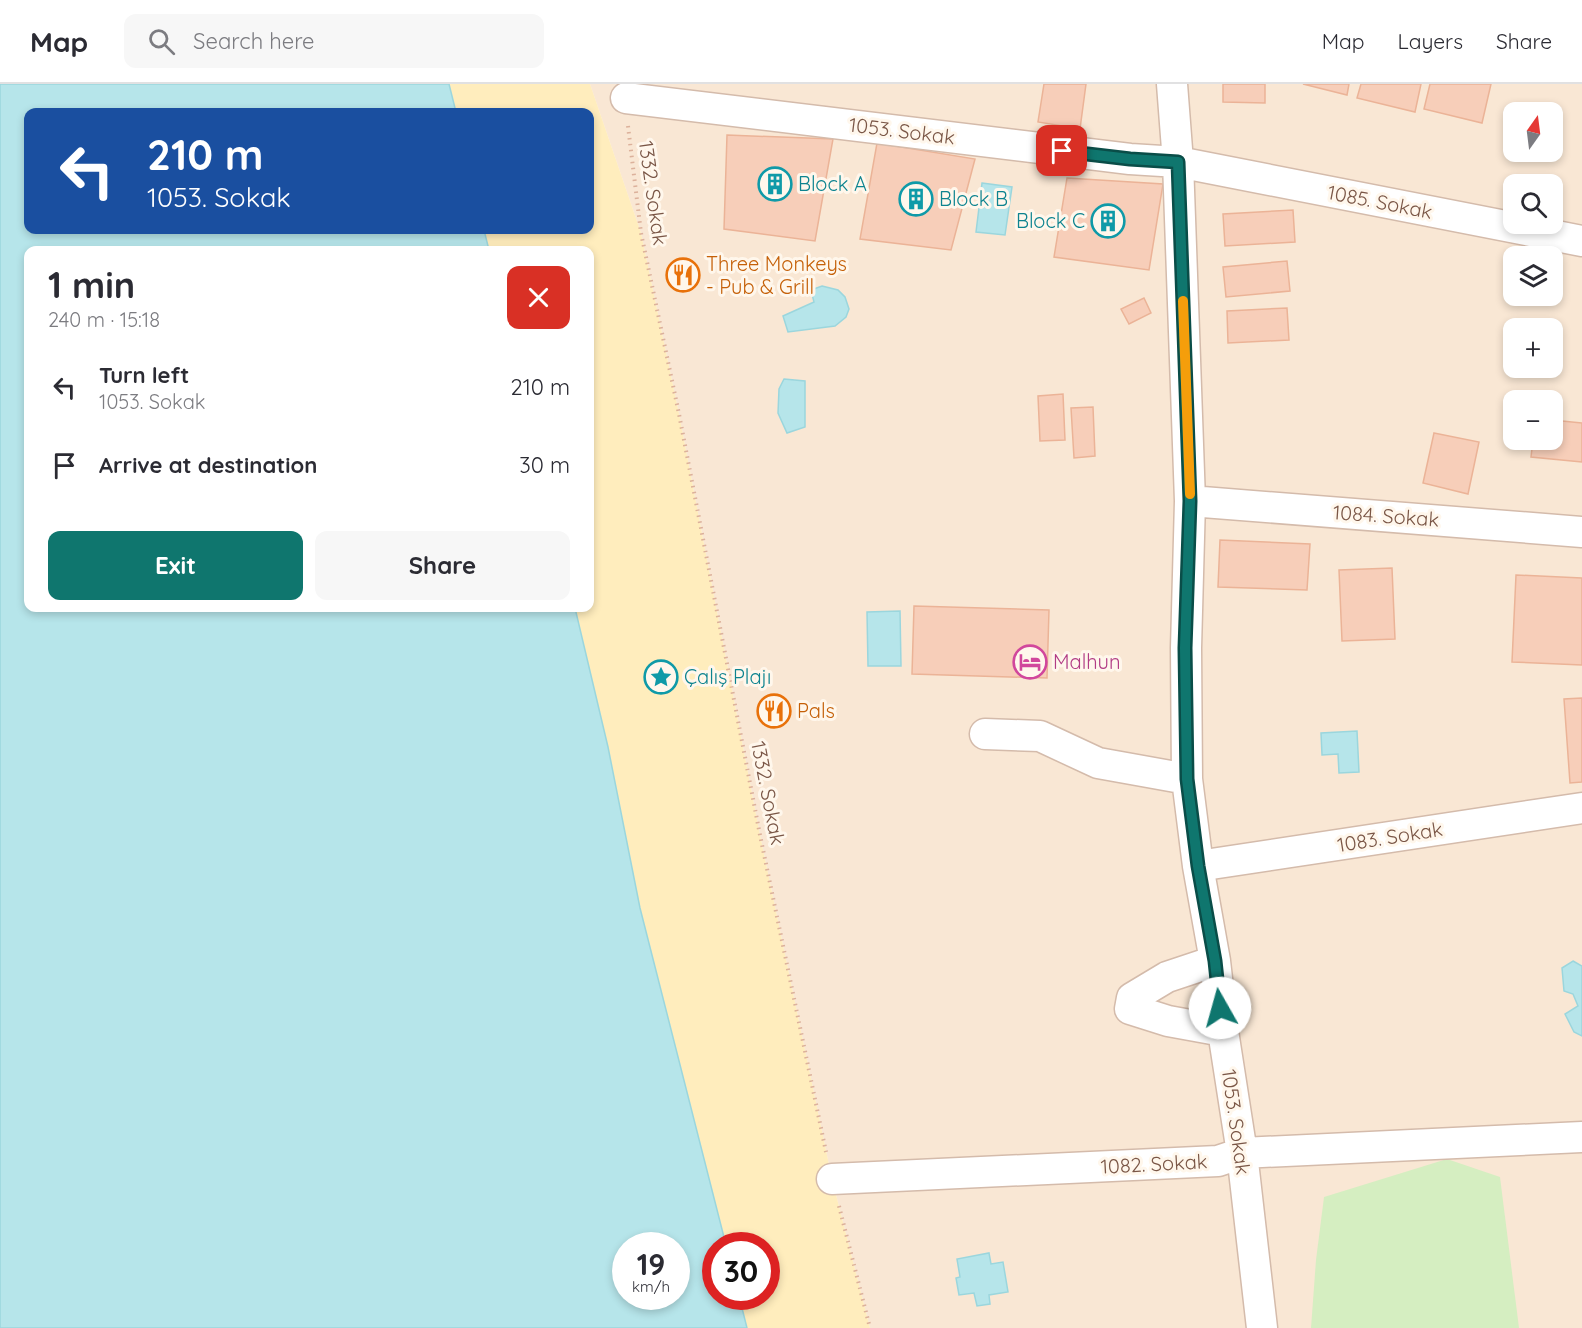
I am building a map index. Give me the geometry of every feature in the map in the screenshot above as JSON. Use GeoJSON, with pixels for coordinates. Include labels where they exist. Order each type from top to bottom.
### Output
{"type":"FeatureCollection","features":[{"type":"Feature","properties":{"kind":"street","name":"1053. Sokak"},"geometry":{"type":"LineString","coordinates":[[1172,84],[1178,162],[1190,501],[1185,648],[1187,779],[1242,1154],[1262,1328]]}},
{"type":"Feature","properties":{"kind":"street","name":"1053. Sokak"},"geometry":{"type":"LineString","coordinates":[[626,98],[1119,158],[1178,162]]}},
{"type":"Feature","properties":{"kind":"street","name":"1085. Sokak"},"geometry":{"type":"LineString","coordinates":[[1178,162],[1582,241]]}},
{"type":"Feature","properties":{"kind":"street","name":"1084. Sokak"},"geometry":{"type":"LineString","coordinates":[[1190,501],[1582,532]]}},
{"type":"Feature","properties":{"kind":"street"},"geometry":{"type":"LineString","coordinates":[[985,734],[1040,736],[1098,762],[1187,779]]}},
{"type":"Feature","properties":{"kind":"street","name":"1083. Sokak"},"geometry":{"type":"LineString","coordinates":[[1198,866],[1582,808]]}},
{"type":"Feature","properties":{"kind":"street"},"geometry":{"type":"LineString","coordinates":[[1215,961],[1167,977],[1132,998],[1130,1009],[1168,1021],[1223,1031]]}},
{"type":"Feature","properties":{"kind":"street","name":"1082. Sokak"},"geometry":{"type":"LineString","coordinates":[[832,1179],[1218,1161],[1242,1154],[1582,1137]]}},
{"type":"Feature","properties":{"kind":"path","name":"1332. Sokak"},"geometry":{"type":"LineString","coordinates":[[626,98],[641,233],[681,426],[760,835],[832,1179],[870,1328]]}},
{"type":"Feature","properties":{"kind":"shaded area"},"geometry":{"type":"Polygon","coordinates":[[[590,84],[1582,84],[1582,1328],[870,1328],[832,1179],[760,835],[679,414],[641,233],[590,84]]]}},
{"type":"Feature","properties":{"kind":"green space"},"geometry":{"type":"Polygon","coordinates":[[[1447,1159],[1500,1177],[1519,1328],[1311,1328],[1324,1197],[1447,1159]]]}},
{"type":"Feature","properties":{"kind":"sand","name":"Çalış Plajı"},"geometry":{"type":"Polygon","coordinates":[[[449,84],[590,84],[641,233],[679,414],[760,835],[832,1179],[870,1328],[747,1328],[742,1310],[780,1310],[780,1232],[723,1232],[640,908],[608,747],[576,612],[594,612],[594,246],[488,246],[485,234],[594,234],[594,108],[455,108],[449,84]]]}},
{"type":"Feature","properties":{"kind":"water"},"geometry":{"type":"Polygon","coordinates":[[[0,84],[449,84],[455,108],[24,108],[24,234],[485,234],[488,246],[24,246],[24,612],[576,612],[608,747],[640,908],[723,1232],[702,1232],[702,1310],[742,1310],[747,1328],[0,1328],[0,84]]]}},
{"type":"Feature","properties":{"kind":"water"},"geometry":{"type":"Polygon","coordinates":[[[982,183],[1012,187],[1005,235],[976,232],[982,183]]]}},
{"type":"Feature","properties":{"kind":"water"},"geometry":{"type":"Polygon","coordinates":[[[822,286],[838,290],[845,297],[849,309],[846,317],[835,326],[788,332],[783,316],[814,302],[811,290],[822,286]]]}},
{"type":"Feature","properties":{"kind":"water"},"geometry":{"type":"Polygon","coordinates":[[[784,379],[805,381],[805,427],[787,433],[778,413],[779,389],[784,379]]]}},
{"type":"Feature","properties":{"kind":"water"},"geometry":{"type":"Polygon","coordinates":[[[900,611],[901,666],[868,666],[867,612],[900,611]]]}},
{"type":"Feature","properties":{"kind":"water"},"geometry":{"type":"Polygon","coordinates":[[[1357,731],[1359,772],[1339,773],[1338,754],[1322,755],[1321,733],[1357,731]]]}},
{"type":"Feature","properties":{"kind":"water"},"geometry":{"type":"Polygon","coordinates":[[[1573,961],[1582,966],[1582,1036],[1574,1032],[1565,1014],[1578,1006],[1573,994],[1564,991],[1562,968],[1573,961]]]}},
{"type":"Feature","properties":{"kind":"water"},"geometry":{"type":"Polygon","coordinates":[[[989,1253],[991,1264],[1003,1262],[1008,1292],[989,1295],[990,1304],[977,1306],[974,1293],[959,1295],[956,1278],[960,1277],[957,1259],[989,1253]]]}},
{"type":"Feature","properties":{"kind":"building"},"geometry":{"type":"Polygon","coordinates":[[[1044,84],[1086,84],[1080,129],[1038,122],[1044,84]]]}},
{"type":"Feature","properties":{"kind":"building"},"geometry":{"type":"Polygon","coordinates":[[[1223,84],[1265,84],[1265,103],[1223,102],[1223,84]]]}},
{"type":"Feature","properties":{"kind":"building"},"geometry":{"type":"Polygon","coordinates":[[[1303,84],[1349,84],[1347,95],[1303,84]]]}},
{"type":"Feature","properties":{"kind":"building"},"geometry":{"type":"Polygon","coordinates":[[[1361,84],[1421,84],[1415,112],[1357,98],[1361,84]]]}},
{"type":"Feature","properties":{"kind":"building"},"geometry":{"type":"Polygon","coordinates":[[[1430,84],[1491,84],[1482,123],[1424,109],[1430,84]]]}},
{"type":"Feature","properties":{"kind":"building","name":"Block A"},"geometry":{"type":"Polygon","coordinates":[[[727,135],[833,139],[815,241],[724,229],[727,135]]]}},
{"type":"Feature","properties":{"kind":"building","name":"Block B"},"geometry":{"type":"Polygon","coordinates":[[[877,143],[975,159],[951,250],[860,239],[877,143]]]}},
{"type":"Feature","properties":{"kind":"building","name":"Block C"},"geometry":{"type":"Polygon","coordinates":[[[1067,178],[1163,184],[1149,270],[1054,257],[1067,178]]]}},
{"type":"Feature","properties":{"kind":"building"},"geometry":{"type":"Polygon","coordinates":[[[1293,210],[1295,242],[1225,246],[1223,214],[1293,210]]]}},
{"type":"Feature","properties":{"kind":"building"},"geometry":{"type":"Polygon","coordinates":[[[1287,261],[1290,291],[1226,297],[1223,267],[1287,261]]]}},
{"type":"Feature","properties":{"kind":"building"},"geometry":{"type":"Polygon","coordinates":[[[1144,298],[1151,313],[1129,324],[1121,309],[1144,298]]]}},
{"type":"Feature","properties":{"kind":"building"},"geometry":{"type":"Polygon","coordinates":[[[1287,308],[1289,340],[1228,343],[1227,311],[1287,308]]]}},
{"type":"Feature","properties":{"kind":"building"},"geometry":{"type":"Polygon","coordinates":[[[1063,394],[1065,440],[1040,441],[1038,396],[1063,394]]]}},
{"type":"Feature","properties":{"kind":"building"},"geometry":{"type":"Polygon","coordinates":[[[1093,407],[1095,456],[1074,458],[1071,408],[1093,407]]]}},
{"type":"Feature","properties":{"kind":"building"},"geometry":{"type":"Polygon","coordinates":[[[1563,421],[1582,423],[1582,462],[1531,457],[1532,450],[1563,450],[1563,421]]]}},
{"type":"Feature","properties":{"kind":"building"},"geometry":{"type":"Polygon","coordinates":[[[1434,433],[1479,442],[1468,494],[1423,483],[1434,433]]]}},
{"type":"Feature","properties":{"kind":"building"},"geometry":{"type":"Polygon","coordinates":[[[1220,540],[1310,544],[1307,590],[1218,587],[1220,540]]]}},
{"type":"Feature","properties":{"kind":"building"},"geometry":{"type":"Polygon","coordinates":[[[1392,568],[1395,639],[1342,641],[1339,570],[1392,568]]]}},
{"type":"Feature","properties":{"kind":"building"},"geometry":{"type":"Polygon","coordinates":[[[1516,575],[1582,578],[1582,665],[1512,662],[1516,575]]]}},
{"type":"Feature","properties":{"kind":"building"},"geometry":{"type":"Polygon","coordinates":[[[914,606],[1049,610],[1047,678],[912,674],[914,606]]]}},
{"type":"Feature","properties":{"kind":"building"},"geometry":{"type":"Polygon","coordinates":[[[1582,698],[1582,782],[1570,783],[1564,699],[1582,698]]]}},
{"type":"Feature","properties":{"kind":"slow traffic"},"geometry":{"type":"LineString","coordinates":[[1183,301],[1190,494]]}},
{"type":"Feature","properties":{"kind":"place","name":"Block A"},"geometry":{"type":"Point","coordinates":[775,184]}},
{"type":"Feature","properties":{"kind":"place","name":"Block B"},"geometry":{"type":"Point","coordinates":[916,199]}},
{"type":"Feature","properties":{"kind":"place","name":"Block C"},"geometry":{"type":"Point","coordinates":[1108,221]}},
{"type":"Feature","properties":{"kind":"place","name":"Three Monkeys - Pub & Grill"},"geometry":{"type":"Point","coordinates":[683,275]}},
{"type":"Feature","properties":{"kind":"place","name":"Malhun"},"geometry":{"type":"Point","coordinates":[1030,662]}},
{"type":"Feature","properties":{"kind":"place","name":"Çalış Plajı"},"geometry":{"type":"Point","coordinates":[661,677]}},
{"type":"Feature","properties":{"kind":"place","name":"Pals"},"geometry":{"type":"Point","coordinates":[774,711]}},
{"type":"Feature","properties":{"kind":"route"},"geometry":{"type":"LineString","coordinates":[[1062,151],[1178,162],[1190,501],[1185,648],[1187,779],[1220,1008]]}}]}
